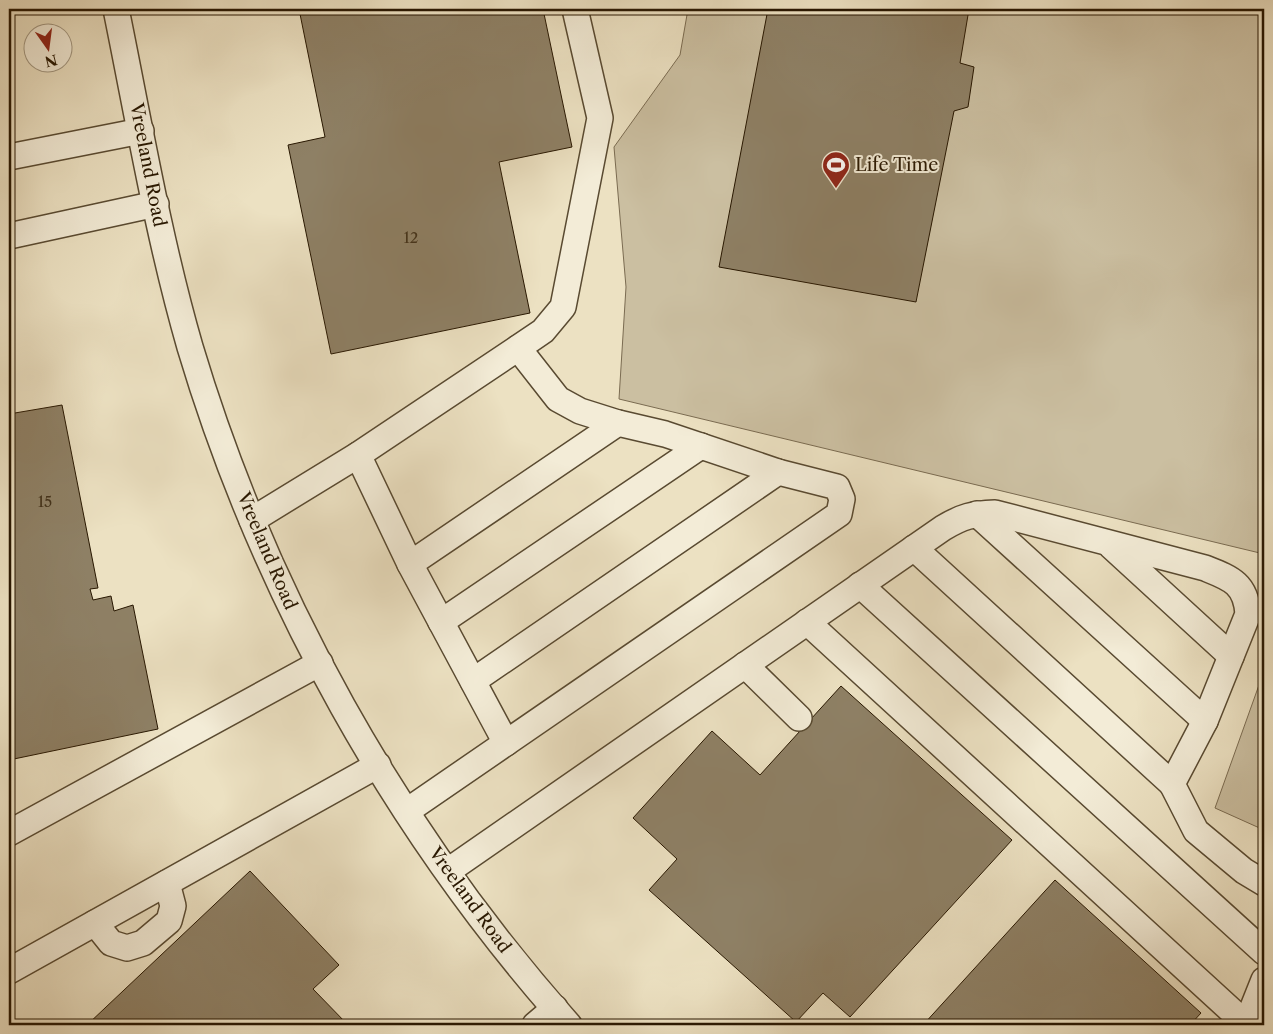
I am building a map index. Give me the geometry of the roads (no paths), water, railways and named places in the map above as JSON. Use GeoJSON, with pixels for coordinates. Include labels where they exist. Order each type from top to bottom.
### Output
{"type":"FeatureCollection","features":[{"type":"Feature","properties":{"kind":"street","name":"Vreeland Road"},"geometry":{"type":"LineString","coordinates":[[116,9],[167,258],[190,347],[219,434],[252,520],[296,618],[346,712],[406,811],[471,905],[518,966],[562,1016]]}},
{"type":"Feature","properties":{"kind":"street"},"geometry":{"type":"LineString","coordinates":[[252,520],[358,455],[543,331],[563,307],[600,118],[575,9]]}},
{"type":"Feature","properties":{"kind":"street"},"geometry":{"type":"LineString","coordinates":[[9,157],[141,131]]}},
{"type":"Feature","properties":{"kind":"street"},"geometry":{"type":"LineString","coordinates":[[9,236],[156,204]]}},
{"type":"Feature","properties":{"kind":"street"},"geometry":{"type":"LineString","coordinates":[[406,811],[839,514],[842,500],[837,487],[778,472],[665,434],[618,423],[580,411],[558,399],[518,348]]}},
{"type":"Feature","properties":{"kind":"street"},"geometry":{"type":"LineString","coordinates":[[410,564],[618,423]]}},
{"type":"Feature","properties":{"kind":"street"},"geometry":{"type":"LineString","coordinates":[[441,622],[701,446]]}},
{"type":"Feature","properties":{"kind":"street"},"geometry":{"type":"LineString","coordinates":[[358,455],[410,564],[506,743]]}},
{"type":"Feature","properties":{"kind":"street"},"geometry":{"type":"LineString","coordinates":[[473,681],[778,472]]}},
{"type":"Feature","properties":{"kind":"street"},"geometry":{"type":"LineString","coordinates":[[448,871],[914,548],[961,518],[977,514],[996,513],[1205,568],[1229,578],[1240,587],[1247,600],[1248,614],[1205,720],[1172,784]]}},
{"type":"Feature","properties":{"kind":"street"},"geometry":{"type":"LineString","coordinates":[[977,514],[1205,720]]}},
{"type":"Feature","properties":{"kind":"street"},"geometry":{"type":"LineString","coordinates":[[1108,543],[1231,656]]}},
{"type":"Feature","properties":{"kind":"street"},"geometry":{"type":"LineString","coordinates":[[914,548],[1172,784],[1196,831],[1244,871],[1264,882]]}},
{"type":"Feature","properties":{"kind":"street"},"geometry":{"type":"LineString","coordinates":[[860,585],[1264,952]]}},
{"type":"Feature","properties":{"kind":"street"},"geometry":{"type":"LineString","coordinates":[[808,622],[1246,1025],[1264,980]]}},
{"type":"Feature","properties":{"kind":"street"},"geometry":{"type":"LineString","coordinates":[[9,832],[320,663]]}},
{"type":"Feature","properties":{"kind":"street"},"geometry":{"type":"LineString","coordinates":[[745,665],[799,718]]}},
{"type":"Feature","properties":{"kind":"street"},"geometry":{"type":"LineString","coordinates":[[9,971],[378,765]]}},
{"type":"Feature","properties":{"kind":"street"},"geometry":{"type":"LineString","coordinates":[[95,923],[111,943],[127,948],[143,943],[169,920],[173,906],[167,883]]}},
{"type":"Feature","properties":{"kind":"street"},"geometry":{"type":"LineString","coordinates":[[535,1025],[562,1016]]}},
{"type":"Feature","properties":{"kind":"place","name":"Life Time"},"geometry":{"type":"Point","coordinates":[836,189]}}]}
